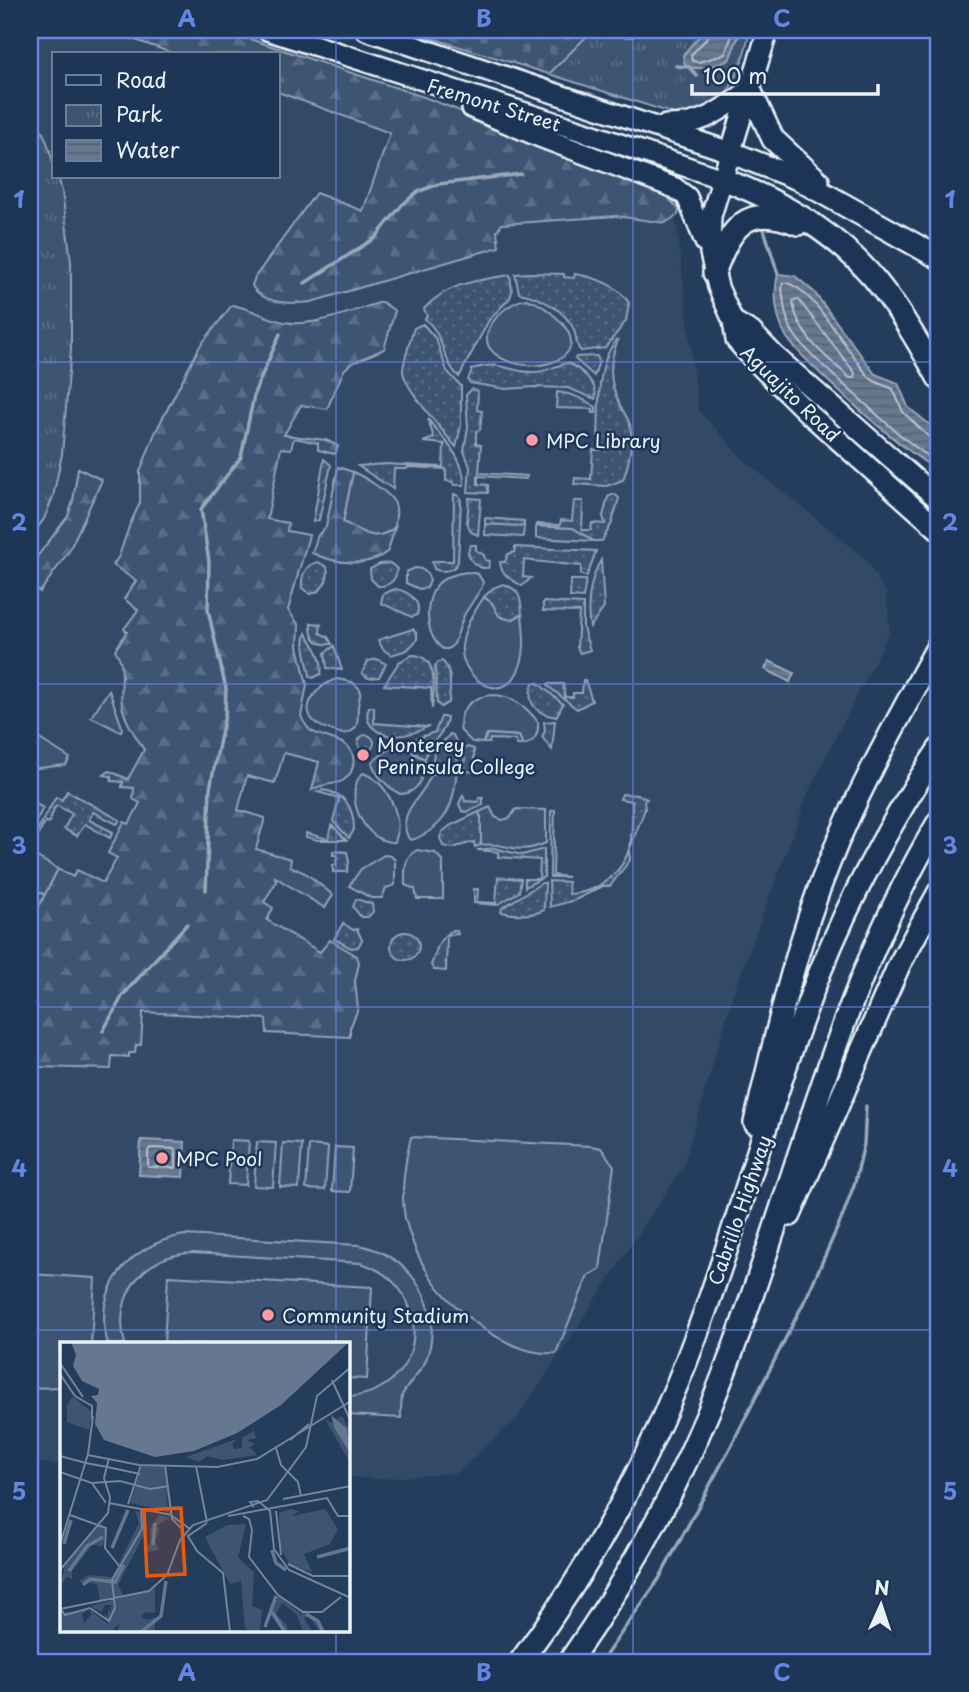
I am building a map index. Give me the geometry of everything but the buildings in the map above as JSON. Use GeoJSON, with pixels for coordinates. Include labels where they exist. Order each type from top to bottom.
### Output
{"type":"FeatureCollection","features":[{"type":"Feature","properties":{"kind":"highway"},"geometry":{"type":"LineString","coordinates":[[750,90],[776,143],[846,205]]}},
{"type":"Feature","properties":{"kind":"highway"},"geometry":{"type":"LineString","coordinates":[[730,152],[786,173],[939,258]]}},
{"type":"Feature","properties":{"kind":"highway"},"geometry":{"type":"LineString","coordinates":[[722,179],[793,211],[835,240],[883,289],[939,379]]}},
{"type":"Feature","properties":{"kind":"highway"},"geometry":{"type":"LineString","coordinates":[[714,273],[731,234],[740,224],[752,217],[767,215],[783,218],[835,240]]}},
{"type":"Feature","properties":{"kind":"highway"},"geometry":{"type":"LineString","coordinates":[[724,1255],[788,986],[813,906],[857,797],[939,644]]}},
{"type":"Feature","properties":{"kind":"highway","name":"Cabrillo Highway"},"geometry":{"type":"LineString","coordinates":[[520,1662],[586,1564],[645,1457],[688,1357],[796,1038],[830,949],[884,838],[939,749]]}},
{"type":"Feature","properties":{"kind":"highway","name":"Cabrillo Highway"},"geometry":{"type":"LineString","coordinates":[[569,1662],[629,1570],[681,1472],[726,1370],[858,984],[903,884],[939,821]]}},
{"type":"Feature","properties":{"kind":"highway"},"geometry":{"type":"LineString","coordinates":[[766,1252],[790,1216],[899,965],[939,892]]}},
{"type":"Feature","properties":{"kind":"main road","name":"Fremont Street"},"geometry":{"type":"LineString","coordinates":[[267,30],[722,179]]}},
{"type":"Feature","properties":{"kind":"main road","name":"Fremont Street"},"geometry":{"type":"LineString","coordinates":[[366,30],[730,152]]}},
{"type":"Feature","properties":{"kind":"main road"},"geometry":{"type":"LineString","coordinates":[[714,273],[710,253],[710,225],[768,30]]}},
{"type":"Feature","properties":{"kind":"main road"},"geometry":{"type":"LineString","coordinates":[[395,72],[540,137],[675,188],[687,197],[694,209],[714,273],[733,321]]}},
{"type":"Feature","properties":{"kind":"main road"},"geometry":{"type":"LineString","coordinates":[[650,125],[699,122],[718,113],[750,90]]}},
{"type":"Feature","properties":{"kind":"main road","name":"Aguajito Road"},"geometry":{"type":"LineString","coordinates":[[733,321],[752,332],[775,356],[939,500]]}},
{"type":"Feature","properties":{"kind":"main road","name":"Aguajito Road"},"geometry":{"type":"LineString","coordinates":[[733,321],[737,340],[752,358],[808,413],[939,530]]}},
{"type":"Feature","properties":{"kind":"shaded area","name":"Monterey Peninsula College"},"geometry":{"type":"Polygon","coordinates":[[[30,30],[213,30],[275,52],[52,52],[52,160],[43,131],[30,108],[30,30]]]}},
{"type":"Feature","properties":{"kind":"shaded area","name":"Monterey Peninsula College"},"geometry":{"type":"Polygon","coordinates":[[[280,54],[673,193],[698,410],[746,462],[864,557],[886,592],[890,631],[811,786],[733,994],[684,1165],[518,1417],[457,1473],[378,1479],[350,1477],[350,1342],[60,1342],[60,1465],[30,1462],[30,538],[44,519],[53,497],[62,454],[71,349],[71,262],[58,178],[280,178],[280,54]]]}},
{"type":"Feature","properties":{"kind":"green space"},"geometry":{"type":"Polygon","coordinates":[[[107,30],[223,30],[424,97],[673,193],[669,199],[679,209],[678,215],[665,223],[616,216],[502,224],[497,231],[499,247],[311,302],[287,303],[270,300],[252,286],[255,277],[316,193],[363,211],[390,133],[280,93],[280,52],[169,52],[107,30]]]}},
{"type":"Feature","properties":{"kind":"green space"},"geometry":{"type":"Polygon","coordinates":[[[405,30],[640,30],[633,37],[588,36],[549,74],[405,30]]]}},
{"type":"Feature","properties":{"kind":"green space"},"geometry":{"type":"Polygon","coordinates":[[[640,30],[750,30],[739,68],[725,95],[711,106],[684,117],[549,74],[588,35],[633,37],[640,30]]]}},
{"type":"Feature","properties":{"kind":"green space"},"geometry":{"type":"Polygon","coordinates":[[[30,108],[52,159],[52,178],[58,178],[62,191],[71,262],[71,349],[62,454],[53,497],[44,519],[30,538],[30,108]]]}},
{"type":"Feature","properties":{"kind":"green space"},"geometry":{"type":"Polygon","coordinates":[[[515,274],[564,274],[564,277],[574,278],[575,274],[605,283],[619,291],[629,303],[626,321],[605,348],[581,351],[574,330],[565,316],[543,301],[519,293],[515,274]]]}},
{"type":"Feature","properties":{"kind":"green space"},"geometry":{"type":"Polygon","coordinates":[[[510,275],[510,298],[489,320],[459,377],[449,363],[436,332],[425,319],[427,316],[424,309],[442,293],[453,288],[510,275]]]}},
{"type":"Feature","properties":{"kind":"green space"},"geometry":{"type":"Polygon","coordinates":[[[526,299],[551,312],[569,333],[571,345],[565,355],[554,362],[524,365],[508,361],[494,353],[488,345],[489,328],[494,320],[509,306],[526,299]]]}},
{"type":"Feature","properties":{"kind":"green space"},"geometry":{"type":"Polygon","coordinates":[[[382,302],[395,311],[384,349],[350,364],[344,370],[327,409],[301,405],[284,435],[326,440],[338,446],[335,454],[318,450],[318,443],[294,438],[291,449],[281,448],[267,519],[288,523],[287,531],[309,535],[288,610],[299,625],[298,646],[307,685],[301,716],[310,730],[346,745],[351,750],[353,768],[344,780],[312,790],[319,762],[284,753],[275,783],[247,776],[238,810],[265,818],[256,849],[291,859],[290,866],[307,874],[333,895],[325,908],[275,877],[276,882],[264,902],[273,908],[267,920],[320,952],[330,940],[357,956],[359,963],[355,981],[358,1009],[350,1028],[350,1037],[267,1033],[266,1019],[143,1012],[141,1045],[136,1045],[135,1053],[129,1053],[129,1057],[112,1056],[111,1069],[39,1067],[30,1062],[30,924],[58,869],[73,877],[77,870],[103,883],[117,858],[108,853],[124,822],[129,824],[140,803],[133,799],[134,788],[122,787],[123,782],[111,781],[111,776],[104,775],[109,771],[128,779],[144,750],[123,711],[122,669],[115,650],[127,632],[124,629],[138,610],[124,599],[136,581],[113,565],[140,503],[140,472],[155,433],[200,346],[232,305],[284,322],[308,323],[382,302]]]}},
{"type":"Feature","properties":{"kind":"green space"},"geometry":{"type":"Polygon","coordinates":[[[423,324],[436,339],[447,371],[461,386],[461,426],[456,447],[417,399],[405,379],[403,371],[414,328],[423,324]]]}},
{"type":"Feature","properties":{"kind":"green space"},"geometry":{"type":"Polygon","coordinates":[[[616,340],[611,373],[616,397],[630,425],[631,446],[627,467],[623,480],[607,486],[574,484],[575,478],[591,479],[593,450],[601,450],[602,436],[598,436],[600,386],[605,362],[616,340]]]}},
{"type":"Feature","properties":{"kind":"green space"},"geometry":{"type":"Polygon","coordinates":[[[597,356],[599,361],[594,376],[575,359],[576,357],[597,356]]]}},
{"type":"Feature","properties":{"kind":"green space"},"geometry":{"type":"Polygon","coordinates":[[[568,363],[592,383],[595,399],[568,388],[506,389],[470,383],[468,380],[472,369],[482,366],[535,372],[568,363]]]}},
{"type":"Feature","properties":{"kind":"green space"},"geometry":{"type":"Polygon","coordinates":[[[472,389],[478,391],[477,410],[482,411],[480,430],[476,431],[476,444],[481,445],[479,473],[527,476],[526,479],[478,476],[478,484],[488,485],[488,493],[468,492],[470,467],[464,451],[468,427],[466,395],[472,389]]]}},
{"type":"Feature","properties":{"kind":"green space"},"geometry":{"type":"Polygon","coordinates":[[[557,392],[587,401],[596,407],[596,413],[593,413],[593,409],[556,408],[557,392]]]}},
{"type":"Feature","properties":{"kind":"green space"},"geometry":{"type":"Polygon","coordinates":[[[428,419],[457,458],[464,485],[454,485],[453,482],[446,481],[446,469],[408,467],[394,469],[393,489],[358,466],[385,464],[443,467],[444,444],[423,442],[434,438],[428,419]]]}},
{"type":"Feature","properties":{"kind":"green space"},"geometry":{"type":"Polygon","coordinates":[[[324,459],[331,465],[319,520],[313,522],[324,459]]]}},
{"type":"Feature","properties":{"kind":"green space"},"geometry":{"type":"Polygon","coordinates":[[[338,467],[353,472],[343,522],[375,536],[395,527],[388,551],[380,557],[361,562],[340,562],[312,553],[318,535],[326,527],[338,467]]]}},
{"type":"Feature","properties":{"kind":"green space"},"geometry":{"type":"Polygon","coordinates":[[[78,468],[102,480],[69,551],[40,592],[30,585],[30,566],[68,516],[78,468]]]}},
{"type":"Feature","properties":{"kind":"green space"},"geometry":{"type":"Polygon","coordinates":[[[353,472],[377,486],[395,504],[395,527],[388,532],[369,535],[343,522],[353,472]]]}},
{"type":"Feature","properties":{"kind":"green space"},"geometry":{"type":"Polygon","coordinates":[[[454,494],[459,496],[461,501],[458,562],[451,569],[437,570],[434,569],[432,561],[453,561],[454,494]]]}},
{"type":"Feature","properties":{"kind":"green space"},"geometry":{"type":"Polygon","coordinates":[[[614,494],[619,498],[612,523],[602,541],[594,541],[573,528],[536,526],[560,525],[561,520],[572,521],[574,501],[583,501],[582,530],[591,530],[592,523],[605,524],[603,516],[608,497],[614,494]]]}},
{"type":"Feature","properties":{"kind":"green space"},"geometry":{"type":"Polygon","coordinates":[[[469,498],[481,499],[478,535],[471,532],[467,522],[469,498]]]}},
{"type":"Feature","properties":{"kind":"green space"},"geometry":{"type":"Polygon","coordinates":[[[485,518],[524,521],[524,526],[485,524],[485,518]]]}},
{"type":"Feature","properties":{"kind":"green space"},"geometry":{"type":"Polygon","coordinates":[[[485,524],[524,526],[523,537],[485,535],[485,524]]]}},
{"type":"Feature","properties":{"kind":"green space"},"geometry":{"type":"Polygon","coordinates":[[[536,526],[573,528],[594,541],[536,538],[536,526]]]}},
{"type":"Feature","properties":{"kind":"green space"},"geometry":{"type":"Polygon","coordinates":[[[470,545],[476,545],[476,550],[484,555],[485,560],[490,561],[488,568],[473,562],[468,552],[470,545]]]}},
{"type":"Feature","properties":{"kind":"green space"},"geometry":{"type":"Polygon","coordinates":[[[515,547],[596,551],[587,576],[581,575],[581,566],[524,560],[523,577],[531,578],[522,586],[505,574],[500,562],[505,562],[508,554],[515,552],[515,547]]]}},
{"type":"Feature","properties":{"kind":"green space"},"geometry":{"type":"Polygon","coordinates":[[[601,560],[604,608],[590,627],[590,592],[601,560]]]}},
{"type":"Feature","properties":{"kind":"green space"},"geometry":{"type":"Polygon","coordinates":[[[318,562],[327,567],[326,581],[321,588],[310,594],[302,588],[303,575],[307,568],[318,562]]]}},
{"type":"Feature","properties":{"kind":"green space"},"geometry":{"type":"Polygon","coordinates":[[[390,563],[397,569],[396,576],[389,584],[378,586],[371,579],[370,569],[390,563]]]}},
{"type":"Feature","properties":{"kind":"green space"},"geometry":{"type":"Polygon","coordinates":[[[415,568],[423,570],[428,576],[430,581],[427,588],[419,589],[406,583],[406,572],[415,568]]]}},
{"type":"Feature","properties":{"kind":"green space"},"geometry":{"type":"Polygon","coordinates":[[[467,572],[478,574],[483,582],[482,587],[464,615],[454,644],[443,649],[433,636],[428,619],[432,593],[442,580],[467,572]]]}},
{"type":"Feature","properties":{"kind":"green space"},"geometry":{"type":"Polygon","coordinates":[[[571,580],[586,580],[583,598],[570,597],[571,580]]]}},
{"type":"Feature","properties":{"kind":"green space"},"geometry":{"type":"Polygon","coordinates":[[[503,584],[516,591],[520,599],[522,614],[511,620],[499,616],[492,603],[484,597],[493,588],[503,584]]]}},
{"type":"Feature","properties":{"kind":"green space"},"geometry":{"type":"Polygon","coordinates":[[[395,589],[405,592],[416,601],[417,615],[412,617],[381,603],[383,594],[395,589]]]}},
{"type":"Feature","properties":{"kind":"green space"},"geometry":{"type":"Polygon","coordinates":[[[484,597],[492,603],[502,618],[514,619],[522,614],[524,644],[520,666],[510,683],[501,687],[482,683],[467,668],[463,657],[465,632],[484,597]]]}},
{"type":"Feature","properties":{"kind":"green space"},"geometry":{"type":"Polygon","coordinates":[[[543,602],[583,604],[583,628],[590,650],[580,653],[577,647],[579,612],[543,611],[543,602]]]}},
{"type":"Feature","properties":{"kind":"green space"},"geometry":{"type":"Polygon","coordinates":[[[311,623],[321,624],[320,633],[328,637],[332,644],[323,644],[316,640],[311,623]]]}},
{"type":"Feature","properties":{"kind":"green space"},"geometry":{"type":"Polygon","coordinates":[[[413,629],[417,640],[407,650],[391,655],[383,649],[378,640],[413,629]]]}},
{"type":"Feature","properties":{"kind":"green space"},"geometry":{"type":"Polygon","coordinates":[[[306,633],[318,652],[321,663],[321,674],[313,678],[310,676],[305,654],[306,633]]]}},
{"type":"Feature","properties":{"kind":"green space"},"geometry":{"type":"Polygon","coordinates":[[[334,646],[342,670],[327,668],[325,653],[334,646]]]}},
{"type":"Feature","properties":{"kind":"green space"},"geometry":{"type":"Polygon","coordinates":[[[412,655],[421,657],[431,667],[434,684],[432,709],[431,688],[384,685],[399,662],[412,655]]]}},
{"type":"Feature","properties":{"kind":"green space"},"geometry":{"type":"Polygon","coordinates":[[[377,659],[386,664],[379,677],[368,678],[362,673],[368,661],[377,659]]]}},
{"type":"Feature","properties":{"kind":"green space"},"geometry":{"type":"Polygon","coordinates":[[[442,661],[448,669],[450,685],[449,702],[441,707],[437,703],[435,667],[442,661]]]}},
{"type":"Feature","properties":{"kind":"green space"},"geometry":{"type":"Polygon","coordinates":[[[337,679],[352,682],[360,689],[357,724],[349,733],[343,734],[317,724],[309,711],[309,704],[317,691],[337,679]]]}},
{"type":"Feature","properties":{"kind":"green space"},"geometry":{"type":"Polygon","coordinates":[[[583,680],[592,701],[577,709],[548,686],[563,684],[565,697],[573,697],[573,693],[582,693],[583,680]]]}},
{"type":"Feature","properties":{"kind":"green space"},"geometry":{"type":"Polygon","coordinates":[[[533,683],[538,683],[563,704],[556,717],[538,710],[531,702],[533,683]]]}},
{"type":"Feature","properties":{"kind":"green space"},"geometry":{"type":"Polygon","coordinates":[[[109,690],[122,727],[121,732],[91,717],[109,690]]]}},
{"type":"Feature","properties":{"kind":"green space"},"geometry":{"type":"Polygon","coordinates":[[[495,695],[519,704],[538,722],[537,734],[531,742],[523,745],[519,736],[489,734],[485,736],[483,743],[472,742],[461,731],[461,716],[468,705],[480,698],[495,695]]]}},
{"type":"Feature","properties":{"kind":"green space"},"geometry":{"type":"Polygon","coordinates":[[[369,707],[374,707],[374,723],[427,727],[402,735],[382,733],[373,727],[368,719],[369,707]]]}},
{"type":"Feature","properties":{"kind":"green space"},"geometry":{"type":"Polygon","coordinates":[[[441,717],[447,717],[446,723],[425,759],[411,751],[407,742],[435,732],[441,717]]]}},
{"type":"Feature","properties":{"kind":"green space"},"geometry":{"type":"Polygon","coordinates":[[[555,721],[552,750],[542,737],[545,731],[544,722],[555,721]]]}},
{"type":"Feature","properties":{"kind":"green space"},"geometry":{"type":"Polygon","coordinates":[[[30,733],[70,758],[66,765],[30,769],[30,733]]]}},
{"type":"Feature","properties":{"kind":"green space"},"geometry":{"type":"Polygon","coordinates":[[[450,734],[458,746],[457,765],[443,773],[431,774],[434,753],[450,734]]]}},
{"type":"Feature","properties":{"kind":"green space"},"geometry":{"type":"Polygon","coordinates":[[[487,734],[519,736],[523,745],[517,745],[516,740],[490,739],[489,743],[483,743],[487,734]]]}},
{"type":"Feature","properties":{"kind":"green space"},"geometry":{"type":"Polygon","coordinates":[[[363,735],[369,735],[374,743],[372,749],[363,751],[358,746],[358,740],[363,735]]]}},
{"type":"Feature","properties":{"kind":"green space"},"geometry":{"type":"Polygon","coordinates":[[[407,742],[414,754],[425,759],[420,782],[412,791],[400,794],[383,780],[372,762],[388,750],[407,742]]]}},
{"type":"Feature","properties":{"kind":"green space"},"geometry":{"type":"Polygon","coordinates":[[[464,749],[474,749],[474,772],[465,771],[464,749]]]}},
{"type":"Feature","properties":{"kind":"green space"},"geometry":{"type":"Polygon","coordinates":[[[457,765],[448,811],[434,828],[412,840],[409,839],[405,820],[431,774],[443,773],[457,765]]]}},
{"type":"Feature","properties":{"kind":"green space"},"geometry":{"type":"Polygon","coordinates":[[[363,773],[380,784],[392,802],[397,822],[395,842],[384,841],[374,835],[360,816],[354,793],[363,773]]]}},
{"type":"Feature","properties":{"kind":"green space"},"geometry":{"type":"Polygon","coordinates":[[[323,790],[338,795],[347,803],[354,830],[349,838],[333,821],[339,798],[317,792],[323,790]]]}},
{"type":"Feature","properties":{"kind":"green space"},"geometry":{"type":"Polygon","coordinates":[[[67,791],[120,820],[117,824],[93,812],[89,820],[113,832],[110,838],[85,824],[77,836],[64,829],[72,814],[55,807],[49,823],[45,822],[33,844],[36,847],[34,851],[30,848],[30,843],[56,797],[62,800],[67,791]]]}},
{"type":"Feature","properties":{"kind":"green space"},"geometry":{"type":"Polygon","coordinates":[[[30,794],[33,796],[31,801],[43,808],[30,833],[30,794]]]}},
{"type":"Feature","properties":{"kind":"green space"},"geometry":{"type":"Polygon","coordinates":[[[622,794],[639,795],[647,799],[644,801],[645,809],[629,851],[630,860],[610,886],[603,886],[575,900],[550,907],[549,881],[568,882],[569,894],[589,890],[599,886],[615,873],[627,856],[632,835],[632,801],[620,799],[622,794]]]}},
{"type":"Feature","properties":{"kind":"green space"},"geometry":{"type":"Polygon","coordinates":[[[463,795],[465,801],[478,802],[479,798],[483,798],[483,805],[467,812],[462,811],[459,804],[463,795]]]}},
{"type":"Feature","properties":{"kind":"green space"},"geometry":{"type":"Polygon","coordinates":[[[490,807],[495,817],[502,820],[510,818],[516,809],[546,810],[546,843],[527,849],[481,845],[479,812],[490,807]]]}},
{"type":"Feature","properties":{"kind":"green space"},"geometry":{"type":"Polygon","coordinates":[[[555,810],[553,875],[568,877],[550,877],[551,811],[555,810]]]}},
{"type":"Feature","properties":{"kind":"green space"},"geometry":{"type":"Polygon","coordinates":[[[479,812],[481,845],[475,847],[474,842],[452,848],[443,846],[440,838],[442,832],[479,812]]]}},
{"type":"Feature","properties":{"kind":"green space"},"geometry":{"type":"Polygon","coordinates":[[[332,825],[346,840],[318,840],[306,837],[306,833],[328,839],[332,825]]]}},
{"type":"Feature","properties":{"kind":"green space"},"geometry":{"type":"Polygon","coordinates":[[[494,848],[522,855],[544,849],[544,877],[525,887],[525,879],[539,879],[540,860],[498,857],[498,852],[477,850],[494,848]]]}},
{"type":"Feature","properties":{"kind":"green space"},"geometry":{"type":"Polygon","coordinates":[[[417,850],[435,853],[443,861],[443,899],[417,899],[415,889],[405,885],[407,861],[417,850]]]}},
{"type":"Feature","properties":{"kind":"green space"},"geometry":{"type":"Polygon","coordinates":[[[333,851],[347,852],[347,872],[333,872],[337,855],[333,855],[333,851]]]}},
{"type":"Feature","properties":{"kind":"green space"},"geometry":{"type":"Polygon","coordinates":[[[30,853],[58,869],[45,895],[30,887],[30,853]]]}},
{"type":"Feature","properties":{"kind":"green space"},"geometry":{"type":"Polygon","coordinates":[[[384,855],[395,860],[395,885],[386,888],[382,898],[371,898],[349,886],[361,869],[384,855]]]}},
{"type":"Feature","properties":{"kind":"green space"},"geometry":{"type":"Polygon","coordinates":[[[498,877],[521,879],[519,892],[497,905],[474,903],[474,889],[478,889],[477,902],[496,903],[498,877]]]}},
{"type":"Feature","properties":{"kind":"green space"},"geometry":{"type":"Polygon","coordinates":[[[545,883],[544,910],[523,914],[501,912],[502,908],[545,883]]]}},
{"type":"Feature","properties":{"kind":"green space"},"geometry":{"type":"Polygon","coordinates":[[[356,899],[372,904],[373,912],[368,917],[361,917],[353,907],[356,899]]]}},
{"type":"Feature","properties":{"kind":"green space"},"geometry":{"type":"Polygon","coordinates":[[[343,923],[353,930],[357,929],[362,940],[358,947],[351,948],[334,939],[343,923]]]}},
{"type":"Feature","properties":{"kind":"green space"},"geometry":{"type":"Polygon","coordinates":[[[453,930],[458,934],[447,935],[446,971],[434,970],[431,965],[438,945],[448,933],[453,930]]]}},
{"type":"Feature","properties":{"kind":"green space"},"geometry":{"type":"Polygon","coordinates":[[[405,932],[415,936],[419,946],[415,956],[405,960],[395,956],[391,946],[395,936],[405,932]]]}},
{"type":"Feature","properties":{"kind":"green space"},"geometry":{"type":"Polygon","coordinates":[[[411,1137],[591,1146],[601,1148],[614,1166],[600,1269],[588,1276],[556,1353],[520,1347],[483,1328],[452,1302],[428,1273],[411,1239],[405,1218],[404,1177],[411,1137]]]}},
{"type":"Feature","properties":{"kind":"green space"},"geometry":{"type":"Polygon","coordinates":[[[231,1140],[249,1141],[246,1185],[228,1184],[231,1140]]]}},
{"type":"Feature","properties":{"kind":"green space"},"geometry":{"type":"Polygon","coordinates":[[[257,1142],[276,1143],[273,1187],[254,1186],[257,1142]]]}},
{"type":"Feature","properties":{"kind":"green space"},"geometry":{"type":"Polygon","coordinates":[[[283,1143],[302,1144],[299,1188],[280,1187],[283,1143]]]}},
{"type":"Feature","properties":{"kind":"green space"},"geometry":{"type":"Polygon","coordinates":[[[309,1145],[328,1147],[325,1190],[306,1189],[309,1145]]]}},
{"type":"Feature","properties":{"kind":"green space"},"geometry":{"type":"Polygon","coordinates":[[[335,1147],[353,1148],[350,1192],[332,1191],[335,1147]]]}},
{"type":"Feature","properties":{"kind":"green space"},"geometry":{"type":"Polygon","coordinates":[[[184,1235],[359,1245],[394,1260],[408,1272],[419,1287],[427,1303],[431,1322],[431,1341],[426,1360],[403,1393],[401,1418],[350,1415],[350,1397],[375,1391],[395,1377],[408,1358],[413,1337],[412,1314],[402,1293],[386,1275],[361,1263],[193,1253],[175,1255],[159,1261],[135,1281],[123,1310],[125,1342],[108,1342],[104,1324],[105,1305],[111,1287],[132,1259],[165,1240],[184,1235]]]}},
{"type":"Feature","properties":{"kind":"green space"},"geometry":{"type":"Polygon","coordinates":[[[30,1274],[95,1278],[91,1342],[60,1342],[60,1387],[30,1388],[30,1274]]]}},
{"type":"Feature","properties":{"kind":"green space","name":"Community Stadium"},"geometry":{"type":"Polygon","coordinates":[[[168,1276],[372,1287],[367,1379],[350,1378],[350,1342],[164,1342],[168,1276]]]}},
{"type":"Feature","properties":{"kind":"water"},"geometry":{"type":"Polygon","coordinates":[[[704,30],[741,30],[729,60],[702,68],[685,65],[683,55],[704,30]]]}},
{"type":"Feature","properties":{"kind":"water"},"geometry":{"type":"Polygon","coordinates":[[[778,274],[795,276],[814,292],[875,374],[898,383],[908,407],[931,426],[939,438],[939,470],[883,430],[796,349],[786,336],[776,306],[778,274]]]}},
{"type":"Feature","properties":{"kind":"water"},"geometry":{"type":"Polygon","coordinates":[[[769,661],[794,673],[790,682],[765,669],[769,661]]]}},
{"type":"Feature","properties":{"kind":"water","name":"MPC Pool"},"geometry":{"type":"Polygon","coordinates":[[[141,1140],[185,1142],[183,1177],[139,1175],[141,1140]]]}},
{"type":"Feature","properties":{"kind":"waterway"},"geometry":{"type":"LineString","coordinates":[[676,66],[689,67],[697,76]]}},
{"type":"Feature","properties":{"kind":"waterway"},"geometry":{"type":"LineString","coordinates":[[305,283],[375,238],[402,205],[417,192],[439,184],[521,174]]}},
{"type":"Feature","properties":{"kind":"waterway"},"geometry":{"type":"LineString","coordinates":[[762,223],[778,274]]}},
{"type":"Feature","properties":{"kind":"waterway"},"geometry":{"type":"LineString","coordinates":[[206,890],[210,788],[225,715],[226,689],[208,610],[209,562],[201,509],[241,457],[255,391],[280,334]]}},
{"type":"Feature","properties":{"kind":"waterway"},"geometry":{"type":"LineString","coordinates":[[103,1031],[123,995],[187,924]]}},
{"type":"Feature","properties":{"kind":"waterway"},"geometry":{"type":"LineString","coordinates":[[601,1662],[659,1579],[730,1448],[808,1294],[855,1182],[864,1144],[866,1106]]}},
{"type":"Feature","properties":{"kind":"place","name":"MPC Library"},"geometry":{"type":"Point","coordinates":[532,440]}},
{"type":"Feature","properties":{"kind":"place","name":"Monterey Peninsula College"},"geometry":{"type":"Point","coordinates":[363,755]}},
{"type":"Feature","properties":{"kind":"place","name":"MPC Pool"},"geometry":{"type":"Point","coordinates":[162,1158]}},
{"type":"Feature","properties":{"kind":"place","name":"Community Stadium"},"geometry":{"type":"Point","coordinates":[268,1315]}}]}
